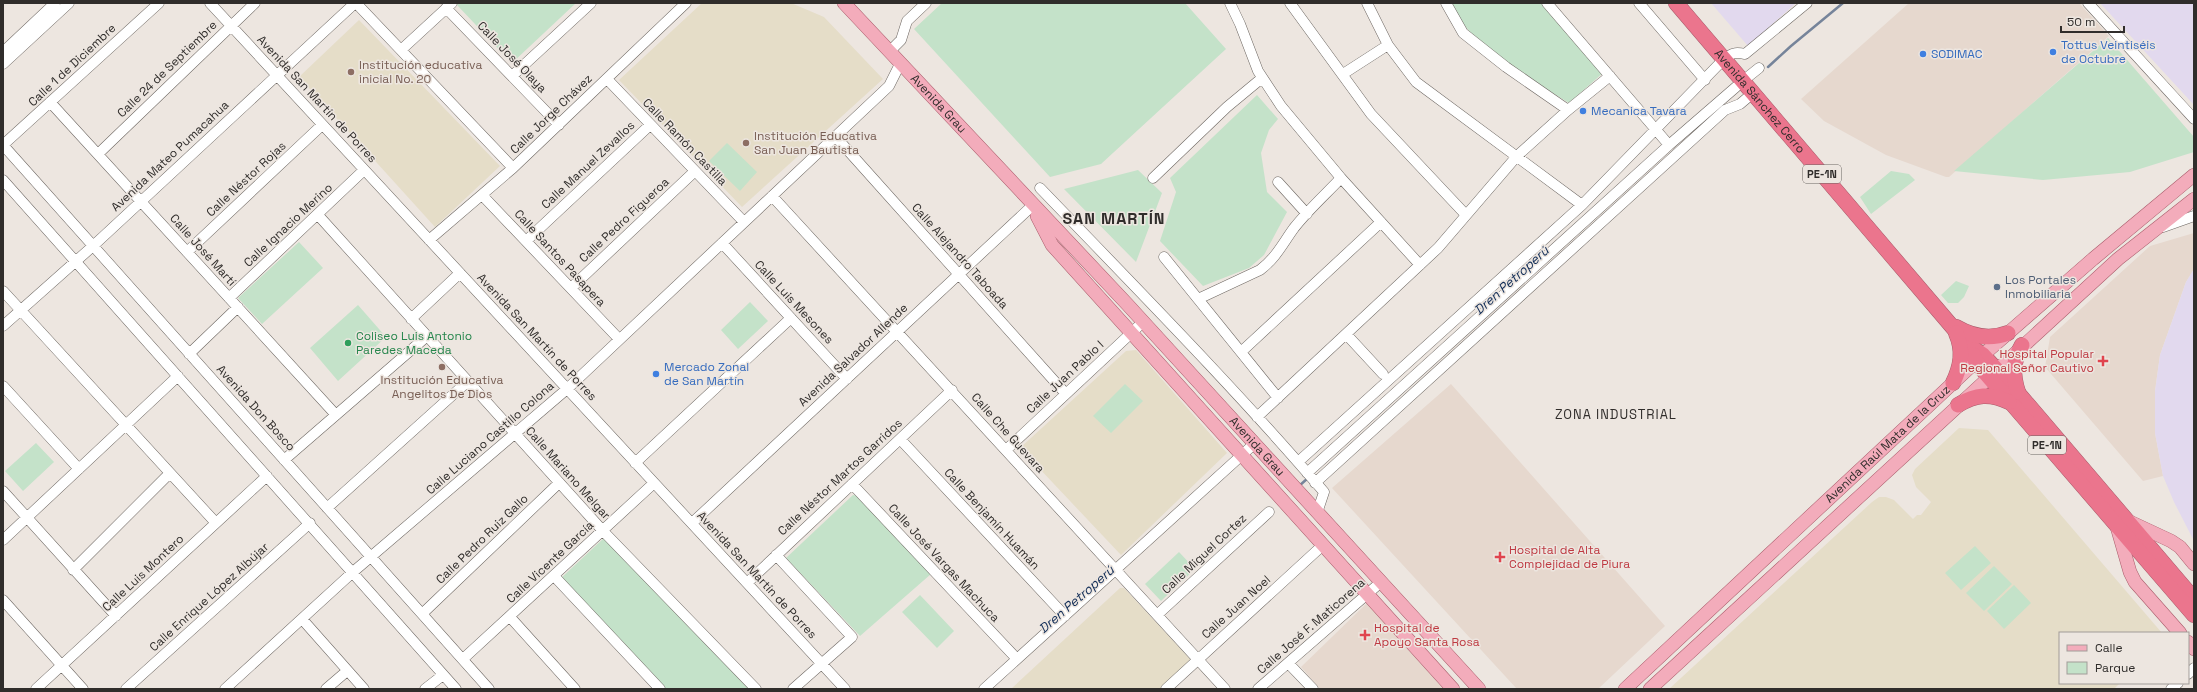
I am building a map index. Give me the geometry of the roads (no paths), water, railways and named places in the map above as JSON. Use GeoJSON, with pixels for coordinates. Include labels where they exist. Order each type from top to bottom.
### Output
{"type":"FeatureCollection","features":[{"type":"Feature","properties":{"kind":"highway","name":"Avenida Sánchez Cerro"},"geometry":{"type":"LineString","coordinates":[[1676,3],[1979,359],[2121,523],[2194,615]]}},
{"type":"Feature","properties":{"kind":"highway"},"geometry":{"type":"LineString","coordinates":[[1953,327],[1975,336],[1997,337],[2008,333]]}},
{"type":"Feature","properties":{"kind":"highway"},"geometry":{"type":"LineString","coordinates":[[1953,327],[1961,347],[1961,364],[1953,383]]}},
{"type":"Feature","properties":{"kind":"highway"},"geometry":{"type":"LineString","coordinates":[[1958,405],[1968,399],[1981,395],[2014,398],[2014,367],[2022,345]]}},
{"type":"Feature","properties":{"kind":"highway","name":"Avenida Sánchez Cerro"},"geometry":{"type":"LineString","coordinates":[[2121,523],[2194,599]]}},
{"type":"Feature","properties":{"kind":"main road","name":"Avenida Grau"},"geometry":{"type":"LineString","coordinates":[[844,3],[1032,206],[1143,322],[1479,689]]}},
{"type":"Feature","properties":{"kind":"main road","name":"Avenida Raúl Mata de la Cruz"},"geometry":{"type":"LineString","coordinates":[[1625,689],[1979,359],[2074,276],[2194,175]]}},
{"type":"Feature","properties":{"kind":"main road","name":"Avenida Raúl Mata de la Cruz"},"geometry":{"type":"LineString","coordinates":[[1650,689],[2073,299],[2118,259],[2194,199]]}},
{"type":"Feature","properties":{"kind":"main road","name":"Avenida Grau"},"geometry":{"type":"LineString","coordinates":[[1032,206],[1052,245],[1130,334],[1453,689]]}},
{"type":"Feature","properties":{"kind":"main road"},"geometry":{"type":"LineString","coordinates":[[2073,299],[2060,308],[2054,308],[2052,306],[2063,287],[2074,276]]}},
{"type":"Feature","properties":{"kind":"main road","name":"Avenida Sánchez Cerro"},"geometry":{"type":"LineString","coordinates":[[2121,523],[2171,541],[2180,547],[2194,564]]}},
{"type":"Feature","properties":{"kind":"main road","name":"Avenida Sánchez Cerro"},"geometry":{"type":"LineString","coordinates":[[2121,523],[2130,572],[2135,582],[2179,632]]}},
{"type":"Feature","properties":{"kind":"street"},"geometry":{"type":"LineString","coordinates":[[3,52],[55,3]]}},
{"type":"Feature","properties":{"kind":"street"},"geometry":{"type":"LineString","coordinates":[[3,64],[68,3]]}},
{"type":"Feature","properties":{"kind":"street","name":"Calle 1 de Diciembre"},"geometry":{"type":"LineString","coordinates":[[3,145],[158,3]]}},
{"type":"Feature","properties":{"kind":"street","name":"Avenida San Martín de Porres"},"geometry":{"type":"LineString","coordinates":[[210,3],[845,689]]}},
{"type":"Feature","properties":{"kind":"street","name":"Calle 24 de Septiembre"},"geometry":{"type":"LineString","coordinates":[[98,154],[255,3]]}},
{"type":"Feature","properties":{"kind":"street"},"geometry":{"type":"LineString","coordinates":[[355,3],[513,168]]}},
{"type":"Feature","properties":{"kind":"street","name":"Avenida Mateo Pumacahua"},"geometry":{"type":"LineString","coordinates":[[3,326],[93,246],[355,3]]}},
{"type":"Feature","properties":{"kind":"street"},"geometry":{"type":"LineString","coordinates":[[512,76],[591,3]]}},
{"type":"Feature","properties":{"kind":"street","name":"Calle Jorge Chávez"},"geometry":{"type":"LineString","coordinates":[[429,240],[513,168],[686,3]]}},
{"type":"Feature","properties":{"kind":"street"},"geometry":{"type":"LineString","coordinates":[[889,52],[901,40],[907,21],[926,3]]}},
{"type":"Feature","properties":{"kind":"street"},"geometry":{"type":"LineString","coordinates":[[1230,3],[1262,78],[1281,106],[1341,178],[1420,265]]}},
{"type":"Feature","properties":{"kind":"street"},"geometry":{"type":"LineString","coordinates":[[1290,3],[1371,114],[1466,215]]}},
{"type":"Feature","properties":{"kind":"street"},"geometry":{"type":"LineString","coordinates":[[1368,3],[1388,45],[1422,88],[1582,205]]}},
{"type":"Feature","properties":{"kind":"street"},"geometry":{"type":"LineString","coordinates":[[1446,3],[1463,33],[1506,67],[1568,110]]}},
{"type":"Feature","properties":{"kind":"street"},"geometry":{"type":"LineString","coordinates":[[1547,3],[1654,130],[1669,145]]}},
{"type":"Feature","properties":{"kind":"street"},"geometry":{"type":"LineString","coordinates":[[1639,3],[1705,80]]}},
{"type":"Feature","properties":{"kind":"street"},"geometry":{"type":"LineString","coordinates":[[1298,462],[1582,205],[1724,59],[1731,53],[1736,52],[1745,54],[1807,3]]}},
{"type":"Feature","properties":{"kind":"street"},"geometry":{"type":"LineString","coordinates":[[2088,3],[2194,119]]}},
{"type":"Feature","properties":{"kind":"street"},"geometry":{"type":"LineString","coordinates":[[401,50],[449,6]]}},
{"type":"Feature","properties":{"kind":"street","name":"Calle José Olaya"},"geometry":{"type":"LineString","coordinates":[[449,6],[512,76],[559,125]]}},
{"type":"Feature","properties":{"kind":"street"},"geometry":{"type":"LineString","coordinates":[[1343,74],[1388,45]]}},
{"type":"Feature","properties":{"kind":"street","name":"Calle Luciano Castillo Colona"},"geometry":{"type":"LineString","coordinates":[[224,689],[353,572],[567,389],[889,86],[900,64]]}},
{"type":"Feature","properties":{"kind":"street"},"geometry":{"type":"LineString","coordinates":[[1749,76],[1759,68]]}},
{"type":"Feature","properties":{"kind":"street"},"geometry":{"type":"LineString","coordinates":[[1257,417],[1420,265],[1517,156],[1568,110],[1610,76]]}},
{"type":"Feature","properties":{"kind":"street"},"geometry":{"type":"LineString","coordinates":[[1153,178],[1227,107],[1262,78]]}},
{"type":"Feature","properties":{"kind":"street","name":"Calle Ramón Castilla"},"geometry":{"type":"LineString","coordinates":[[607,79],[744,222]]}},
{"type":"Feature","properties":{"kind":"street"},"geometry":{"type":"LineString","coordinates":[[1307,473],[1669,145],[1736,88]]}},
{"type":"Feature","properties":{"kind":"street"},"geometry":{"type":"LineString","coordinates":[[1315,483],[1725,110],[1740,104],[1753,93]]}},
{"type":"Feature","properties":{"kind":"street","name":"Calle José Martí"},"geometry":{"type":"LineString","coordinates":[[50,102],[336,415]]}},
{"type":"Feature","properties":{"kind":"street","name":"Calle Néstor Rojas"},"geometry":{"type":"LineString","coordinates":[[187,252],[322,125]]}},
{"type":"Feature","properties":{"kind":"street","name":"Calle Manuel Zevallos"},"geometry":{"type":"LineString","coordinates":[[526,241],[650,125]]}},
{"type":"Feature","properties":{"kind":"street","name":"Calle Alejandro Taboada"},"geometry":{"type":"LineString","coordinates":[[835,136],[1066,394]]}},
{"type":"Feature","properties":{"kind":"street","name":"Avenida Don Bosco"},"geometry":{"type":"LineString","coordinates":[[3,145],[489,689]]}},
{"type":"Feature","properties":{"kind":"street","name":"Calle Ignacio Merino"},"geometry":{"type":"LineString","coordinates":[[229,298],[364,170]]}},
{"type":"Feature","properties":{"kind":"street","name":"Calle Pedro Figueroa"},"geometry":{"type":"LineString","coordinates":[[571,288],[695,171]]}},
{"type":"Feature","properties":{"kind":"street"},"geometry":{"type":"LineString","coordinates":[[1198,299],[1260,270],[1267,265],[1276,257],[1294,228],[1341,178]]}},
{"type":"Feature","properties":{"kind":"street"},"geometry":{"type":"LineString","coordinates":[[3,180],[456,689]]}},
{"type":"Feature","properties":{"kind":"street"},"geometry":{"type":"LineString","coordinates":[[1278,182],[1307,214]]}},
{"type":"Feature","properties":{"kind":"street"},"geometry":{"type":"LineString","coordinates":[[1040,188],[1257,417],[1324,492],[1317,513]]}},
{"type":"Feature","properties":{"kind":"street","name":"Calle Santos Pasapera"},"geometry":{"type":"LineString","coordinates":[[482,194],[619,339]]}},
{"type":"Feature","properties":{"kind":"street","name":"Calle Che Guevara"},"geometry":{"type":"LineString","coordinates":[[772,196],[952,390],[1225,689]]}},
{"type":"Feature","properties":{"kind":"street","name":"Avenida Salvador Allende"},"geometry":{"type":"LineString","coordinates":[[692,523],[1032,206]]}},
{"type":"Feature","properties":{"kind":"street","name":"Calle Mariano Melgar"},"geometry":{"type":"LineString","coordinates":[[318,215],[426,337],[603,531],[756,689]]}},
{"type":"Feature","properties":{"kind":"street"},"geometry":{"type":"LineString","coordinates":[[2155,229],[2194,216]]}},
{"type":"Feature","properties":{"kind":"street"},"geometry":{"type":"LineString","coordinates":[[1241,352],[1381,222]]}},
{"type":"Feature","properties":{"kind":"street","name":"Calle Luis Mesones"},"geometry":{"type":"LineString","coordinates":[[722,242],[847,379]]}},
{"type":"Feature","properties":{"kind":"street"},"geometry":{"type":"LineString","coordinates":[[1164,257],[1278,398]]}},
{"type":"Feature","properties":{"kind":"street"},"geometry":{"type":"LineString","coordinates":[[411,320],[460,274]]}},
{"type":"Feature","properties":{"kind":"street"},"geometry":{"type":"LineString","coordinates":[[3,291],[216,523]]}},
{"type":"Feature","properties":{"kind":"street"},"geometry":{"type":"LineString","coordinates":[[190,354],[238,307]]}},
{"type":"Feature","properties":{"kind":"street"},"geometry":{"type":"LineString","coordinates":[[635,463],[791,318]]}},
{"type":"Feature","properties":{"kind":"street","name":"Calle Juan Pablo I"},"geometry":{"type":"LineString","coordinates":[[1006,450],[1143,322]]}},
{"type":"Feature","properties":{"kind":"street"},"geometry":{"type":"LineString","coordinates":[[1346,334],[1383,374]]}},
{"type":"Feature","properties":{"kind":"street"},"geometry":{"type":"LineString","coordinates":[[284,460],[426,337]]}},
{"type":"Feature","properties":{"kind":"street"},"geometry":{"type":"LineString","coordinates":[[3,540],[178,376]]}},
{"type":"Feature","properties":{"kind":"street"},"geometry":{"type":"LineString","coordinates":[[327,508],[467,382]]}},
{"type":"Feature","properties":{"kind":"street"},"geometry":{"type":"LineString","coordinates":[[3,386],[79,469]]}},
{"type":"Feature","properties":{"kind":"street","name":"Calle Néstor Martos Garridos"},"geometry":{"type":"LineString","coordinates":[[747,583],[952,390]]}},
{"type":"Feature","properties":{"kind":"street","name":"Calle Benjamín Huamán"},"geometry":{"type":"LineString","coordinates":[[900,439],[1065,616]]}},
{"type":"Feature","properties":{"kind":"street"},"geometry":{"type":"LineString","coordinates":[[984,689],[1254,444]]}},
{"type":"Feature","properties":{"kind":"street"},"geometry":{"type":"LineString","coordinates":[[74,570],[170,473]]}},
{"type":"Feature","properties":{"kind":"street","name":"Calle Luis Montero"},"geometry":{"type":"LineString","coordinates":[[36,689],[267,476]]}},
{"type":"Feature","properties":{"kind":"street","name":"Calle Pedro Ruiz Gallo"},"geometry":{"type":"LineString","coordinates":[[422,614],[559,483]]}},
{"type":"Feature","properties":{"kind":"street","name":"Calle Vicente García"},"geometry":{"type":"LineString","coordinates":[[463,659],[654,483]]}},
{"type":"Feature","properties":{"kind":"street","name":"Calle José Vargas Machuca"},"geometry":{"type":"LineString","coordinates":[[852,484],[1017,659]]}},
{"type":"Feature","properties":{"kind":"street"},"geometry":{"type":"LineString","coordinates":[[3,491],[116,616]]}},
{"type":"Feature","properties":{"kind":"street","name":"Calle Miguel Cortez"},"geometry":{"type":"LineString","coordinates":[[1157,615],[1269,512]]}},
{"type":"Feature","properties":{"kind":"street","name":"Calle Enrique López Albújar"},"geometry":{"type":"LineString","coordinates":[[126,689],[310,524]]}},
{"type":"Feature","properties":{"kind":"street","name":"Calle Juan Noel"},"geometry":{"type":"LineString","coordinates":[[1166,689],[1323,545]]}},
{"type":"Feature","properties":{"kind":"street"},"geometry":{"type":"LineString","coordinates":[[776,555],[852,637],[793,689]]}},
{"type":"Feature","properties":{"kind":"street"},"geometry":{"type":"LineString","coordinates":[[554,576],[660,689]]}},
{"type":"Feature","properties":{"kind":"street","name":"Calle José F. Maticorena"},"geometry":{"type":"LineString","coordinates":[[1258,689],[1381,582]]}},
{"type":"Feature","properties":{"kind":"street"},"geometry":{"type":"LineString","coordinates":[[3,600],[83,689]]}},
{"type":"Feature","properties":{"kind":"street"},"geometry":{"type":"LineString","coordinates":[[510,617],[575,689]]}},
{"type":"Feature","properties":{"kind":"street"},"geometry":{"type":"LineString","coordinates":[[302,619],[364,689]]}},
{"type":"Feature","properties":{"kind":"street"},"geometry":{"type":"LineString","coordinates":[[1288,663],[1313,689]]}},
{"type":"Feature","properties":{"kind":"street"},"geometry":{"type":"LineString","coordinates":[[326,689],[348,671]]}},
{"type":"Feature","properties":{"kind":"street"},"geometry":{"type":"LineString","coordinates":[[425,689],[443,674]]}},
{"type":"Feature","properties":{"kind":"waterway","name":"Dren Petroperú"},"geometry":{"type":"LineString","coordinates":[[1768,67],[1843,3]]}},
{"type":"Feature","properties":{"kind":"waterway","name":"Dren Petroperú"},"geometry":{"type":"LineString","coordinates":[[1299,486],[1308,478]]}},
{"type":"Feature","properties":{"kind":"place","name":"Tottus Veintiséis de Octubre"},"geometry":{"type":"Point","coordinates":[2053,52]}},
{"type":"Feature","properties":{"kind":"place","name":"SODIMAC"},"geometry":{"type":"Point","coordinates":[1923,54]}},
{"type":"Feature","properties":{"kind":"place","name":"Institución educativa inicial No. 20"},"geometry":{"type":"Point","coordinates":[351,72]}},
{"type":"Feature","properties":{"kind":"place","name":"Mecanica Tavara"},"geometry":{"type":"Point","coordinates":[1583,111]}},
{"type":"Feature","properties":{"kind":"place","name":"Institución Educativa San Juan Bautista"},"geometry":{"type":"Point","coordinates":[746,143]}},
{"type":"Feature","properties":{"kind":"place","name":"Los Portales Inmobiliaria"},"geometry":{"type":"Point","coordinates":[1997,287]}},
{"type":"Feature","properties":{"kind":"place","name":"Coliseo Luis Antonio Paredes Maceda"},"geometry":{"type":"Point","coordinates":[348,343]}},
{"type":"Feature","properties":{"kind":"place","name":"Hospital Popular Regional Señor Cautivo"},"geometry":{"type":"Point","coordinates":[2103,361]}},
{"type":"Feature","properties":{"kind":"place","name":"Institución Educativa Angelitos De Dios"},"geometry":{"type":"Point","coordinates":[442,367]}},
{"type":"Feature","properties":{"kind":"place","name":"Mercado Zonal de San Martín"},"geometry":{"type":"Point","coordinates":[656,374]}},
{"type":"Feature","properties":{"kind":"place","name":"Hospital de Alta Complejidad de Piura"},"geometry":{"type":"Point","coordinates":[1500,557]}},
{"type":"Feature","properties":{"kind":"place","name":"Hospital de Apoyo Santa Rosa"},"geometry":{"type":"Point","coordinates":[1365,635]}},
{"type":"Feature","properties":{"kind":"district","name":"SAN MARTÍN"},"geometry":{"type":"Point","coordinates":[1114,218]}},
{"type":"Feature","properties":{"kind":"district","name":"ZONA INDUSTRIAL"},"geometry":{"type":"Point","coordinates":[1616,414]}}]}
